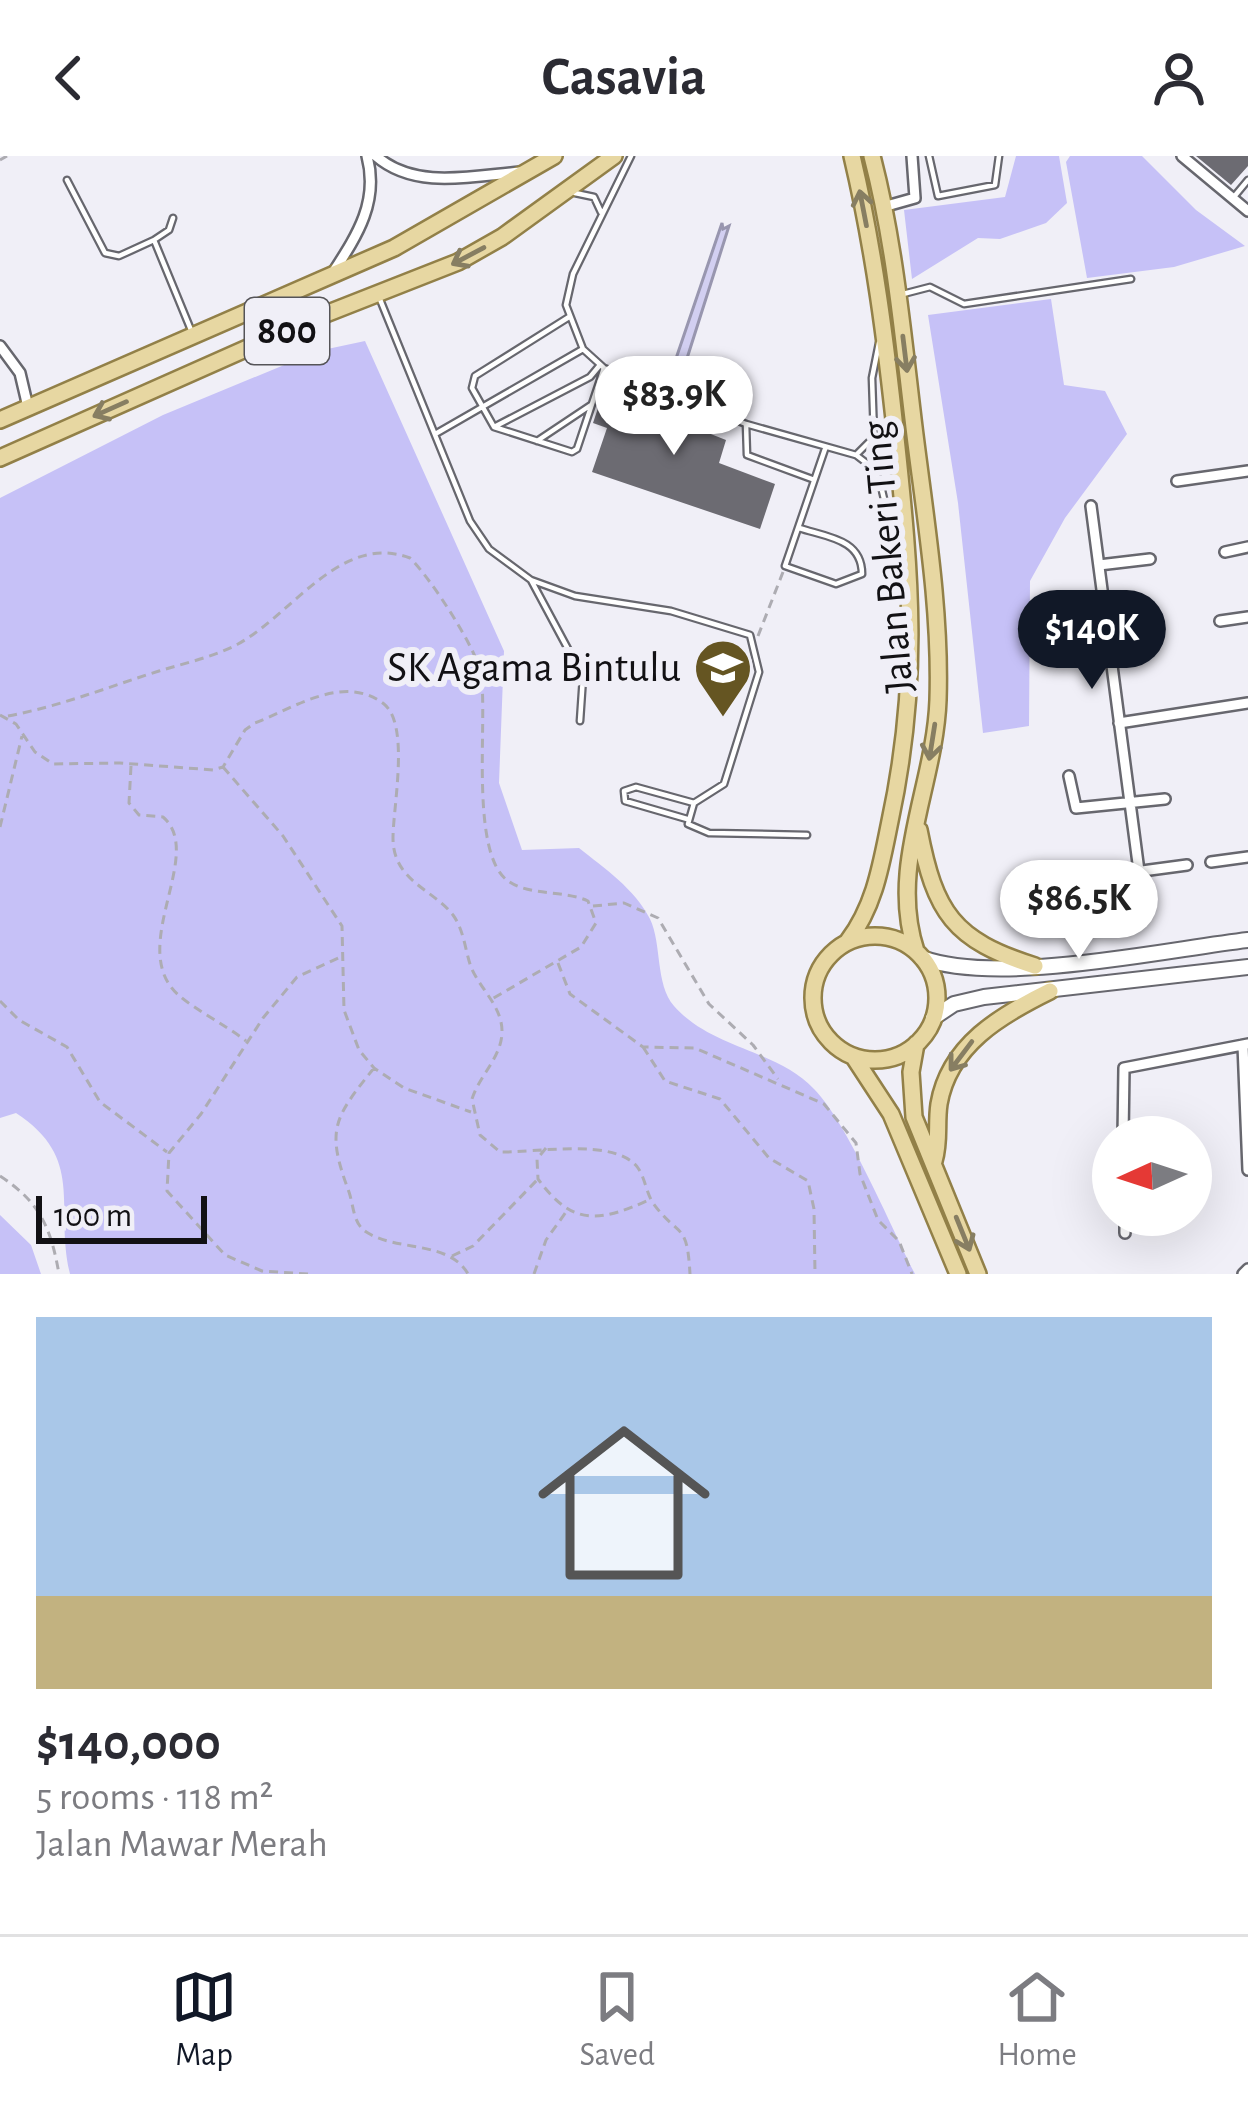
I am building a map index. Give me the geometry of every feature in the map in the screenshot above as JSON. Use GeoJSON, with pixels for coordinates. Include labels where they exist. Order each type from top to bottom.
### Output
{"type":"FeatureCollection","features":[{"type":"Feature","properties":{"kind":"main road","name":"800"},"geometry":{"type":"LineString","coordinates":[[0,420],[394,248],[554,156]]}},
{"type":"Feature","properties":{"kind":"main road","name":"800"},"geometry":{"type":"LineString","coordinates":[[0,458],[313,319],[379,297],[487,246],[614,156]]}},
{"type":"Feature","properties":{"kind":"main road","name":"Jalan Bakeri Ting"},"geometry":{"type":"LineString","coordinates":[[848,941],[866,918],[874,895],[896,793],[908,724],[914,617],[883,323],[852,156]]}},
{"type":"Feature","properties":{"kind":"main road","name":"Jalan Bakeri Ting"},"geometry":{"type":"LineString","coordinates":[[872,156],[898,296],[937,642],[938,703],[905,908],[920,955]]}},
{"type":"Feature","properties":{"kind":"main road"},"geometry":{"type":"LineString","coordinates":[[917,821],[934,897],[951,922],[978,945],[1035,966]]}},
{"type":"Feature","properties":{"kind":"main road"},"geometry":{"type":"LineString","coordinates":[[958,1274],[891,1114],[853,1056],[821,1030],[814,1010],[819,970],[848,941],[884,936],[920,955],[967,970],[1248,940]]}},
{"type":"Feature","properties":{"kind":"main road"},"geometry":{"type":"LineString","coordinates":[[920,955],[936,987],[933,1018],[916,1044],[911,1100],[978,1274]]}},
{"type":"Feature","properties":{"kind":"main road"},"geometry":{"type":"LineString","coordinates":[[933,1018],[969,1000],[1248,967]]}},
{"type":"Feature","properties":{"kind":"main road"},"geometry":{"type":"LineString","coordinates":[[934,1161],[940,1141],[938,1107],[948,1072],[972,1040],[1004,1013],[1050,991]]}},
{"type":"Feature","properties":{"kind":"main road"},"geometry":{"type":"LineString","coordinates":[[853,1056],[886,1059],[916,1044]]}},
{"type":"Feature","properties":{"kind":"street"},"geometry":{"type":"LineString","coordinates":[[332,275],[364,224],[373,177],[367,156]]}},
{"type":"Feature","properties":{"kind":"street"},"geometry":{"type":"LineString","coordinates":[[376,156],[393,171],[413,177],[530,172]]}},
{"type":"Feature","properties":{"kind":"street"},"geometry":{"type":"LineString","coordinates":[[883,207],[915,198],[912,156]]}},
{"type":"Feature","properties":{"kind":"street"},"geometry":{"type":"LineString","coordinates":[[1182,156],[1248,211]]}},
{"type":"Feature","properties":{"kind":"street"},"geometry":{"type":"LineString","coordinates":[[0,346],[20,374],[28,407]]}},
{"type":"Feature","properties":{"kind":"street"},"geometry":{"type":"LineString","coordinates":[[1177,481],[1248,472]]}},
{"type":"Feature","properties":{"kind":"street"},"geometry":{"type":"LineString","coordinates":[[1091,506],[1138,872]]}},
{"type":"Feature","properties":{"kind":"street"},"geometry":{"type":"LineString","coordinates":[[1225,552],[1248,548]]}},
{"type":"Feature","properties":{"kind":"street"},"geometry":{"type":"LineString","coordinates":[[1099,565],[1150,559]]}},
{"type":"Feature","properties":{"kind":"street"},"geometry":{"type":"LineString","coordinates":[[1220,621],[1248,617]]}},
{"type":"Feature","properties":{"kind":"street"},"geometry":{"type":"LineString","coordinates":[[1108,638],[1154,632]]}},
{"type":"Feature","properties":{"kind":"street"},"geometry":{"type":"LineString","coordinates":[[1119,722],[1248,703]]}},
{"type":"Feature","properties":{"kind":"street"},"geometry":{"type":"LineString","coordinates":[[1069,776],[1076,808],[1165,799]]}},
{"type":"Feature","properties":{"kind":"street"},"geometry":{"type":"LineString","coordinates":[[1211,862],[1248,857]]}},
{"type":"Feature","properties":{"kind":"street"},"geometry":{"type":"LineString","coordinates":[[1090,878],[1187,865]]}},
{"type":"Feature","properties":{"kind":"street"},"geometry":{"type":"LineString","coordinates":[[1123,1116],[1124,1068],[1245,1044],[1248,1171]]}},
{"type":"Feature","properties":{"kind":"lane"},"geometry":{"type":"LineString","coordinates":[[631,156],[573,274],[566,305],[583,349],[602,367],[746,424],[856,455],[873,468],[914,617]]}},
{"type":"Feature","properties":{"kind":"lane"},"geometry":{"type":"LineString","coordinates":[[929,156],[938,196],[988,190],[999,177],[999,156]]}},
{"type":"Feature","properties":{"kind":"lane"},"geometry":{"type":"LineString","coordinates":[[67,180],[105,253],[119,256],[154,239],[169,230],[173,218]]}},
{"type":"Feature","properties":{"kind":"lane"},"geometry":{"type":"LineString","coordinates":[[1233,198],[1248,180]]}},
{"type":"Feature","properties":{"kind":"lane"},"geometry":{"type":"LineString","coordinates":[[565,190],[594,197],[601,212]]}},
{"type":"Feature","properties":{"kind":"lane"},"geometry":{"type":"LineString","coordinates":[[154,239],[193,336]]}},
{"type":"Feature","properties":{"kind":"lane"},"geometry":{"type":"LineString","coordinates":[[898,296],[930,287],[964,304],[1131,279]]}},
{"type":"Feature","properties":{"kind":"lane"},"geometry":{"type":"LineString","coordinates":[[379,297],[470,521],[489,549],[531,580],[575,596],[671,610],[746,632],[755,643],[759,672],[724,784],[694,803],[687,819]]}},
{"type":"Feature","properties":{"kind":"lane"},"geometry":{"type":"LineString","coordinates":[[569,317],[475,376],[472,388],[494,428],[566,452],[577,448],[602,367]]}},
{"type":"Feature","properties":{"kind":"lane"},"geometry":{"type":"LineString","coordinates":[[856,455],[874,437],[872,378],[883,323]]}},
{"type":"Feature","properties":{"kind":"lane"},"geometry":{"type":"LineString","coordinates":[[436,434],[583,349]]}},
{"type":"Feature","properties":{"kind":"lane"},"geometry":{"type":"LineString","coordinates":[[494,428],[602,367]]}},
{"type":"Feature","properties":{"kind":"lane"},"geometry":{"type":"LineString","coordinates":[[537,441],[592,404]]}},
{"type":"Feature","properties":{"kind":"lane"},"geometry":{"type":"LineString","coordinates":[[746,424],[747,455],[815,479]]}},
{"type":"Feature","properties":{"kind":"lane"},"geometry":{"type":"LineString","coordinates":[[799,528],[857,550],[862,574],[836,584],[785,566],[825,449]]}},
{"type":"Feature","properties":{"kind":"lane"},"geometry":{"type":"LineString","coordinates":[[531,580],[583,677],[580,721]]}},
{"type":"Feature","properties":{"kind":"lane"},"geometry":{"type":"LineString","coordinates":[[694,803],[636,787],[624,791],[625,801],[687,819],[695,829],[709,833],[807,835]]}},
{"type":"Feature","properties":{"kind":"path"},"geometry":{"type":"LineString","coordinates":[[0,160],[7,156]]}},
{"type":"Feature","properties":{"kind":"path"},"geometry":{"type":"LineString","coordinates":[[3,716],[64,706],[233,646],[271,624],[345,561],[373,552],[399,554],[423,570],[474,650],[482,676],[486,832],[498,869],[522,887],[576,895],[592,906],[624,903],[658,918],[710,1004],[753,1045],[779,1081]]}},
{"type":"Feature","properties":{"kind":"path"},"geometry":{"type":"LineString","coordinates":[[755,643],[785,566]]}},
{"type":"Feature","properties":{"kind":"path"},"geometry":{"type":"LineString","coordinates":[[3,716],[35,752],[53,764],[213,770],[223,767],[245,730],[328,691],[351,691],[389,709],[396,724],[394,850],[409,878],[451,912],[502,1034],[476,1087],[473,1112],[480,1135],[500,1152],[546,1148],[614,1153],[627,1159],[638,1167],[651,1199],[685,1232],[690,1274]]}},
{"type":"Feature","properties":{"kind":"path"},"geometry":{"type":"LineString","coordinates":[[0,827],[19,764],[22,733]]}},
{"type":"Feature","properties":{"kind":"path"},"geometry":{"type":"LineString","coordinates":[[131,764],[129,803],[139,814],[163,817],[175,832],[175,875],[160,921],[168,984],[185,1002],[213,1014],[248,1042]]}},
{"type":"Feature","properties":{"kind":"path"},"geometry":{"type":"LineString","coordinates":[[223,767],[283,836],[342,926],[344,1010],[359,1051],[374,1068],[426,1098],[473,1112]]}},
{"type":"Feature","properties":{"kind":"path"},"geometry":{"type":"LineString","coordinates":[[490,1000],[557,963],[591,935],[596,923],[592,906]]}},
{"type":"Feature","properties":{"kind":"path"},"geometry":{"type":"LineString","coordinates":[[308,1274],[262,1271],[225,1256],[167,1190],[169,1153],[297,977],[343,956]]}},
{"type":"Feature","properties":{"kind":"path"},"geometry":{"type":"LineString","coordinates":[[557,963],[570,994],[643,1047],[665,1081],[721,1099],[769,1158],[808,1181],[814,1210],[815,1274]]}},
{"type":"Feature","properties":{"kind":"path"},"geometry":{"type":"LineString","coordinates":[[0,1001],[19,1020],[67,1047],[100,1102],[169,1153]]}},
{"type":"Feature","properties":{"kind":"path"},"geometry":{"type":"LineString","coordinates":[[643,1047],[695,1048],[814,1096],[856,1143],[860,1174],[878,1220],[898,1241],[912,1274]]}},
{"type":"Feature","properties":{"kind":"path"},"geometry":{"type":"LineString","coordinates":[[374,1068],[341,1109],[333,1140],[335,1160],[356,1220],[371,1236],[450,1257],[468,1274]]}},
{"type":"Feature","properties":{"kind":"path"},"geometry":{"type":"LineString","coordinates":[[546,1148],[537,1159],[538,1179],[567,1211],[599,1219],[651,1199]]}},
{"type":"Feature","properties":{"kind":"path"},"geometry":{"type":"LineString","coordinates":[[0,1176],[38,1205],[52,1234],[59,1274]]}},
{"type":"Feature","properties":{"kind":"path"},"geometry":{"type":"LineString","coordinates":[[450,1257],[473,1246],[538,1179]]}},
{"type":"Feature","properties":{"kind":"path"},"geometry":{"type":"LineString","coordinates":[[534,1274],[546,1240],[567,1211]]}},
{"type":"Feature","properties":{"kind":"shaded area"},"geometry":{"type":"Polygon","coordinates":[[[1016,156],[1059,156],[1067,203],[1046,223],[1000,239],[978,238],[912,279],[904,210],[1005,197],[1016,156]]]}},
{"type":"Feature","properties":{"kind":"shaded area"},"geometry":{"type":"Polygon","coordinates":[[[1070,156],[1142,156],[1196,210],[1245,246],[1174,267],[1087,278],[1066,162],[1070,156]]]}},
{"type":"Feature","properties":{"kind":"shaded area"},"geometry":{"type":"Polygon","coordinates":[[[1051,299],[1064,385],[1105,391],[1127,434],[1065,518],[1030,581],[1029,726],[983,733],[958,503],[928,315],[1051,299]]]}},
{"type":"Feature","properties":{"kind":"shaded area"},"geometry":{"type":"Polygon","coordinates":[[[365,341],[504,651],[499,783],[522,850],[579,848],[608,871],[650,919],[664,987],[674,1006],[707,1031],[781,1065],[814,1089],[854,1150],[915,1274],[70,1274],[63,1185],[52,1148],[16,1113],[0,1118],[0,498],[163,415],[318,351],[365,341]]]}},
{"type":"Feature","properties":{"kind":"shaded area"},"geometry":{"type":"Polygon","coordinates":[[[0,1215],[31,1245],[41,1274],[0,1274],[0,1215]]]}},
{"type":"Feature","properties":{"kind":"water"},"geometry":{"type":"Polygon","coordinates":[[[722,223],[723,229],[729,226],[676,393],[666,388],[722,223]]]}},
{"type":"Feature","properties":{"kind":"building"},"geometry":{"type":"Polygon","coordinates":[[[1196,156],[1248,156],[1248,166],[1231,185],[1196,156]]]}},
{"type":"Feature","properties":{"kind":"building"},"geometry":{"type":"Polygon","coordinates":[[[606,384],[702,414],[698,429],[726,440],[719,463],[775,484],[760,529],[592,472],[607,428],[593,423],[606,384]]]}},
{"type":"Feature","properties":{"kind":"place","name":"SK Agama Bintulu"},"geometry":{"type":"Point","coordinates":[723,719]}}]}
